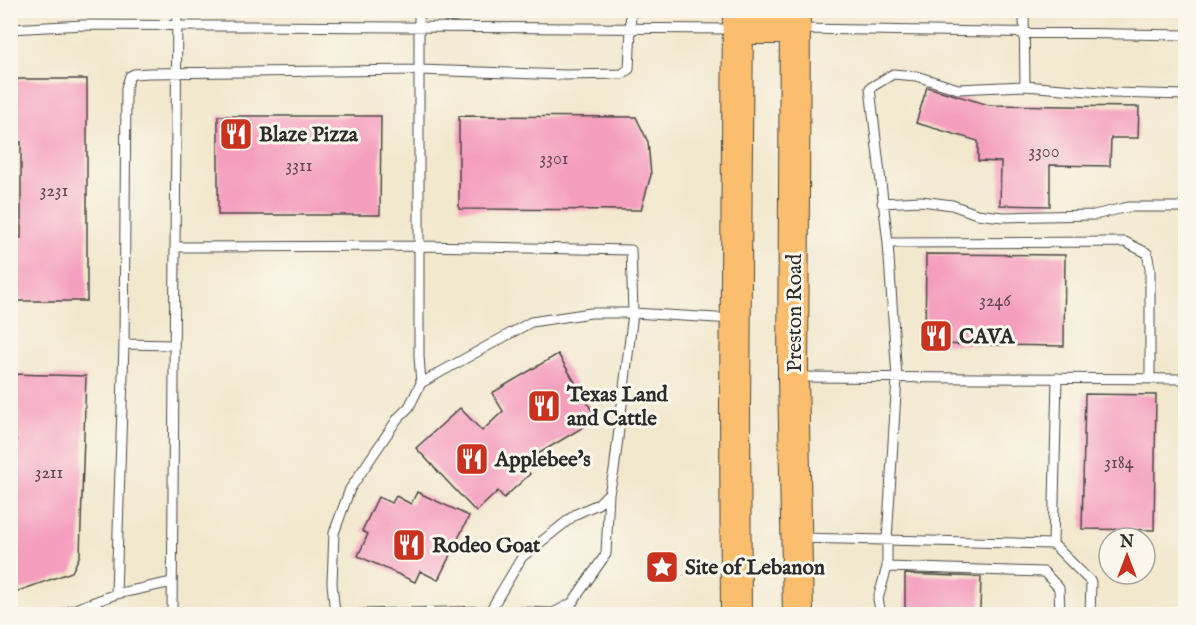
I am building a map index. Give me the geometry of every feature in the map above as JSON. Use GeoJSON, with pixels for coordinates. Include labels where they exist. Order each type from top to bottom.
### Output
{"type":"FeatureCollection","features":[{"type":"Feature","properties":{"kind":"main road"},"geometry":{"type":"LineString","coordinates":[[736,615],[739,20],[795,20]]}},
{"type":"Feature","properties":{"kind":"main road","name":"Preston Road"},"geometry":{"type":"LineString","coordinates":[[795,20],[793,377],[798,615]]}},
{"type":"Feature","properties":{"kind":"lane"},"geometry":{"type":"LineString","coordinates":[[172,615],[177,10]]}},
{"type":"Feature","properties":{"kind":"lane"},"geometry":{"type":"LineString","coordinates":[[334,615],[332,583],[334,532],[350,489],[398,418],[409,406],[421,383],[419,356],[419,10]]}},
{"type":"Feature","properties":{"kind":"lane"},"geometry":{"type":"LineString","coordinates":[[116,594],[124,344],[127,81],[130,76],[139,73],[177,72],[419,70],[566,75],[622,74],[629,69],[630,10]]}},
{"type":"Feature","properties":{"kind":"lane"},"geometry":{"type":"LineString","coordinates":[[1024,10],[1025,86]]}},
{"type":"Feature","properties":{"kind":"lane"},"geometry":{"type":"LineString","coordinates":[[10,29],[83,25],[419,25],[631,28],[739,20]]}},
{"type":"Feature","properties":{"kind":"lane"},"geometry":{"type":"LineString","coordinates":[[795,20],[1025,33],[1185,35]]}},
{"type":"Feature","properties":{"kind":"lane"},"geometry":{"type":"LineString","coordinates":[[881,615],[878,599],[887,567],[886,540],[897,378],[888,243],[870,88],[893,74],[916,76],[958,88],[1025,86],[1113,93],[1185,95]]}},
{"type":"Feature","properties":{"kind":"lane"},"geometry":{"type":"LineString","coordinates":[[882,203],[921,201],[952,205],[977,214],[1003,217],[1094,214],[1128,207],[1185,207]]}},
{"type":"Feature","properties":{"kind":"lane"},"geometry":{"type":"LineString","coordinates":[[888,243],[1125,242],[1140,248],[1148,254],[1150,268],[1150,378]]}},
{"type":"Feature","properties":{"kind":"lane"},"geometry":{"type":"LineString","coordinates":[[175,247],[419,246],[631,250],[633,313],[614,471],[609,493],[606,554],[572,603],[553,613],[360,615]]}},
{"type":"Feature","properties":{"kind":"lane"},"geometry":{"type":"LineString","coordinates":[[421,383],[531,322],[591,314],[633,313],[736,319]]}},
{"type":"Feature","properties":{"kind":"lane"},"geometry":{"type":"LineString","coordinates":[[124,344],[174,345]]}},
{"type":"Feature","properties":{"kind":"lane"},"geometry":{"type":"LineString","coordinates":[[793,377],[1185,379]]}},
{"type":"Feature","properties":{"kind":"lane"},"geometry":{"type":"LineString","coordinates":[[1053,544],[1057,378]]}},
{"type":"Feature","properties":{"kind":"lane"},"geometry":{"type":"LineString","coordinates":[[490,613],[522,557],[576,514],[598,504],[609,493]]}},
{"type":"Feature","properties":{"kind":"lane"},"geometry":{"type":"LineString","coordinates":[[797,538],[1053,544],[1091,582],[1090,615]]}},
{"type":"Feature","properties":{"kind":"lane"},"geometry":{"type":"LineString","coordinates":[[887,567],[1044,572],[1059,588],[1060,615]]}},
{"type":"Feature","properties":{"kind":"lane"},"geometry":{"type":"LineString","coordinates":[[62,615],[116,594],[172,582]]}},
{"type":"Feature","properties":{"kind":"building"},"geometry":{"type":"Polygon","coordinates":[[[10,79],[87,79],[87,301],[10,301],[10,238],[21,238],[21,142],[10,142],[10,79]]]}},
{"type":"Feature","properties":{"kind":"building"},"geometry":{"type":"Polygon","coordinates":[[[927,87],[989,105],[1139,107],[1138,138],[1111,138],[1110,166],[1050,165],[1050,206],[1000,205],[1001,162],[978,161],[978,141],[916,123],[927,87]]]}},
{"type":"Feature","properties":{"kind":"building"},"geometry":{"type":"Polygon","coordinates":[[[218,116],[381,116],[380,215],[218,215],[218,116]]]}},
{"type":"Feature","properties":{"kind":"building"},"geometry":{"type":"Polygon","coordinates":[[[459,116],[636,117],[648,142],[651,175],[641,210],[459,209],[459,116]]]}},
{"type":"Feature","properties":{"kind":"building"},"geometry":{"type":"Polygon","coordinates":[[[926,254],[1065,255],[1064,346],[925,344],[926,254]]]}},
{"type":"Feature","properties":{"kind":"building"},"geometry":{"type":"Polygon","coordinates":[[[558,354],[597,419],[521,464],[530,474],[504,498],[498,491],[476,512],[416,448],[460,408],[482,431],[503,411],[492,393],[558,354]]]}},
{"type":"Feature","properties":{"kind":"building"},"geometry":{"type":"Polygon","coordinates":[[[10,374],[86,376],[80,555],[72,572],[10,594],[10,506],[14,505],[16,439],[10,439],[10,374]]]}},
{"type":"Feature","properties":{"kind":"building"},"geometry":{"type":"Polygon","coordinates":[[[1085,394],[1156,395],[1154,526],[1097,526],[1097,529],[1082,529],[1085,394]]]}},
{"type":"Feature","properties":{"kind":"building","name":"Rodeo Goat"},"geometry":{"type":"Polygon","coordinates":[[[417,492],[469,516],[438,580],[420,571],[415,582],[358,556],[368,534],[362,531],[378,497],[392,503],[396,496],[411,504],[417,492]]]}},
{"type":"Feature","properties":{"kind":"building"},"geometry":{"type":"Polygon","coordinates":[[[905,574],[981,577],[980,610],[905,609],[905,574]]]}},
{"type":"Feature","properties":{"kind":"place","name":"Blaze Pizza"},"geometry":{"type":"Point","coordinates":[236,134]}},
{"type":"Feature","properties":{"kind":"place","name":"CAVA"},"geometry":{"type":"Point","coordinates":[936,336]}},
{"type":"Feature","properties":{"kind":"place","name":"Texas Land and Cattle"},"geometry":{"type":"Point","coordinates":[544,406]}},
{"type":"Feature","properties":{"kind":"place","name":"Applebee's"},"geometry":{"type":"Point","coordinates":[472,459]}},
{"type":"Feature","properties":{"kind":"place","name":"Rodeo Goat"},"geometry":{"type":"Point","coordinates":[409,545]}},
{"type":"Feature","properties":{"kind":"place","name":"Site of Lebanon"},"geometry":{"type":"Point","coordinates":[662,567]}}]}
